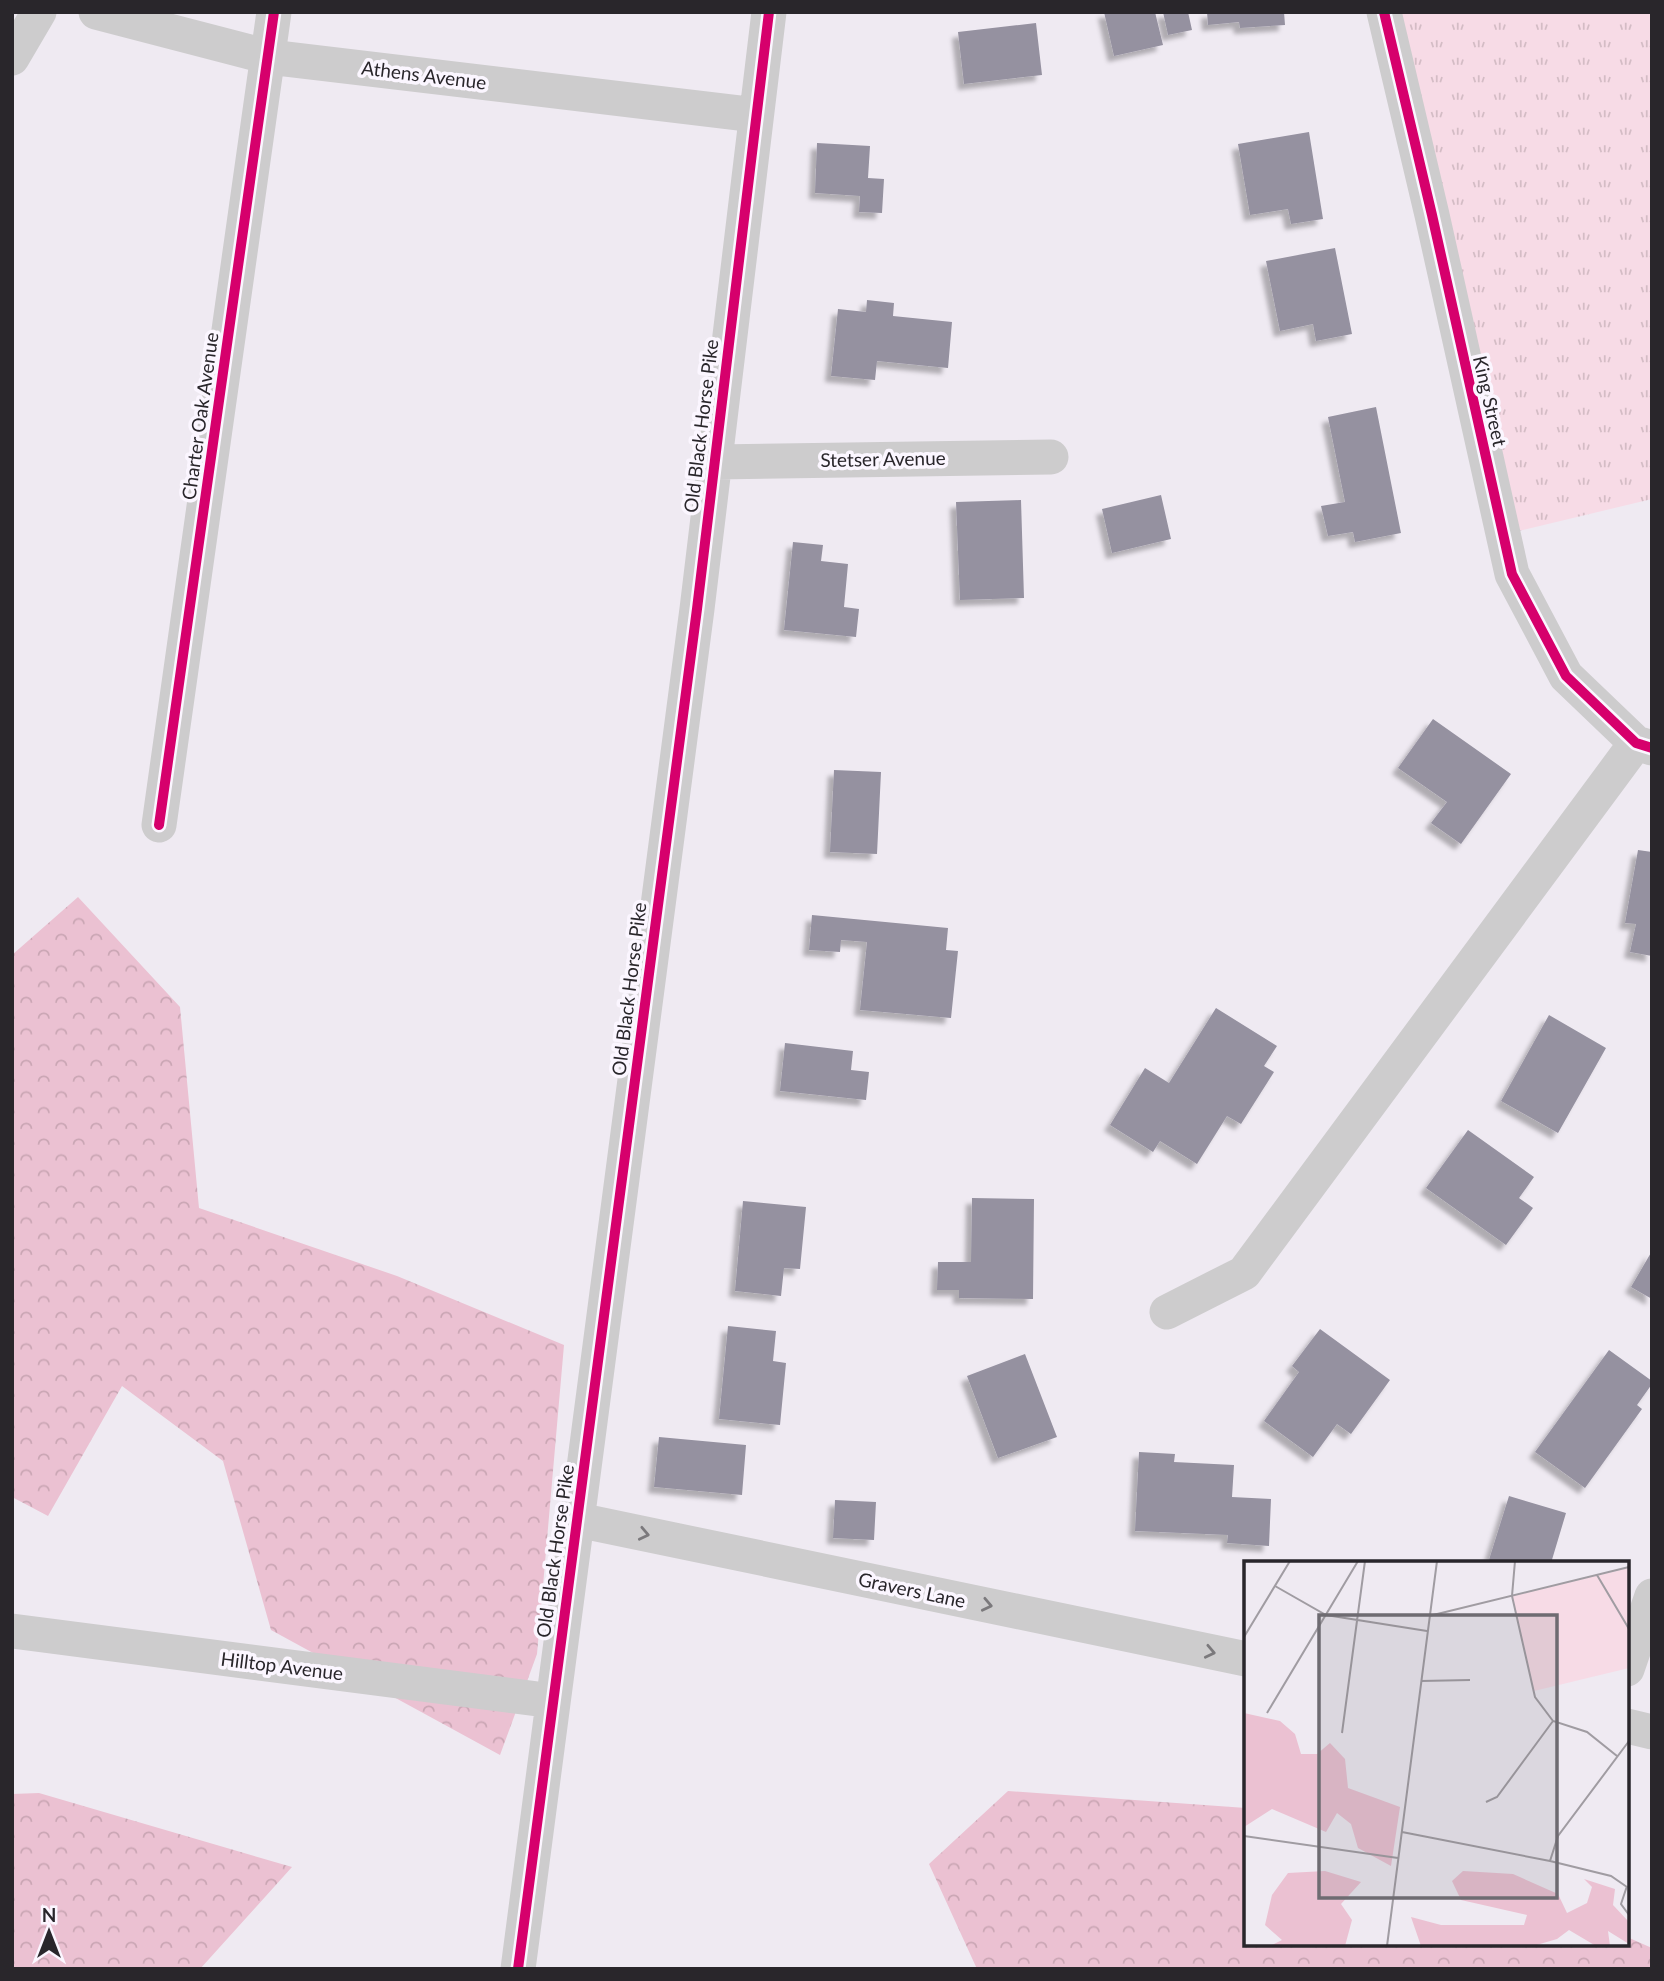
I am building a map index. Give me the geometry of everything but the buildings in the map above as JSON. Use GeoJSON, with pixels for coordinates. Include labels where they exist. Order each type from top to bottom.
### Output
{"type":"FeatureCollection","features":[{"type":"Feature","properties":{"kind":"street"},"geometry":{"type":"LineString","coordinates":[[12,58],[39,12]]}},
{"type":"Feature","properties":{"kind":"street","name":"Athens Avenue"},"geometry":{"type":"LineString","coordinates":[[96,12],[269,57],[755,115]]}},
{"type":"Feature","properties":{"kind":"street","name":"Charter Oak Avenue"},"geometry":{"type":"LineString","coordinates":[[159,825],[274,12]]}},
{"type":"Feature","properties":{"kind":"street","name":"Old Black Horse Pike"},"geometry":{"type":"LineString","coordinates":[[519,1969],[715,462],[769,12]]}},
{"type":"Feature","properties":{"kind":"street","name":"King Street"},"geometry":{"type":"LineString","coordinates":[[1384,12],[1511,574],[1566,676],[1644,746]]}},
{"type":"Feature","properties":{"kind":"street","name":"Stetser Avenue"},"geometry":{"type":"LineString","coordinates":[[715,462],[1051,457]]}},
{"type":"Feature","properties":{"kind":"street"},"geometry":{"type":"LineString","coordinates":[[1167,1312],[1244,1273],[1644,746]]}},
{"type":"Feature","properties":{"kind":"street","name":"Gravers Lane"},"geometry":{"type":"LineString","coordinates":[[578,1520],[1244,1659]]}},
{"type":"Feature","properties":{"kind":"street"},"geometry":{"type":"LineString","coordinates":[[1629,1662],[1652,1596]]}},
{"type":"Feature","properties":{"kind":"street","name":"Hilltop Avenue"},"geometry":{"type":"LineString","coordinates":[[12,1631],[553,1701]]}},
{"type":"Feature","properties":{"kind":"street"},"geometry":{"type":"LineString","coordinates":[[1629,1726],[1652,1732]]}},
{"type":"Feature","properties":{"kind":"green space"},"geometry":{"type":"Polygon","coordinates":[[[1381,12],[1652,12],[1652,499],[1502,535],[1381,12]]]}},
{"type":"Feature","properties":{"kind":"green space"},"geometry":{"type":"Polygon","coordinates":[[[78,897],[180,1007],[199,1208],[397,1276],[564,1345],[537,1654],[500,1755],[271,1630],[223,1461],[122,1386],[48,1516],[12,1497],[12,955],[78,897]]]}},
{"type":"Feature","properties":{"kind":"green space"},"geometry":{"type":"Polygon","coordinates":[[[1008,1791],[1244,1808],[1244,1946],[1629,1946],[1629,1938],[1652,1948],[1652,1969],[977,1969],[929,1864],[1008,1791]]]}},
{"type":"Feature","properties":{"kind":"green space"},"geometry":{"type":"Polygon","coordinates":[[[39,1793],[292,1867],[200,1969],[12,1969],[12,1794],[39,1793]]]}},
{"type":"Feature","properties":{"kind":"cycle path"},"geometry":{"type":"LineString","coordinates":[[159,825],[274,12]]}},
{"type":"Feature","properties":{"kind":"cycle path"},"geometry":{"type":"LineString","coordinates":[[518,1969],[697,609],[769,12]]}},
{"type":"Feature","properties":{"kind":"cycle path"},"geometry":{"type":"LineString","coordinates":[[1384,12],[1512,574],[1566,676],[1636,743],[1652,748]]}}]}
